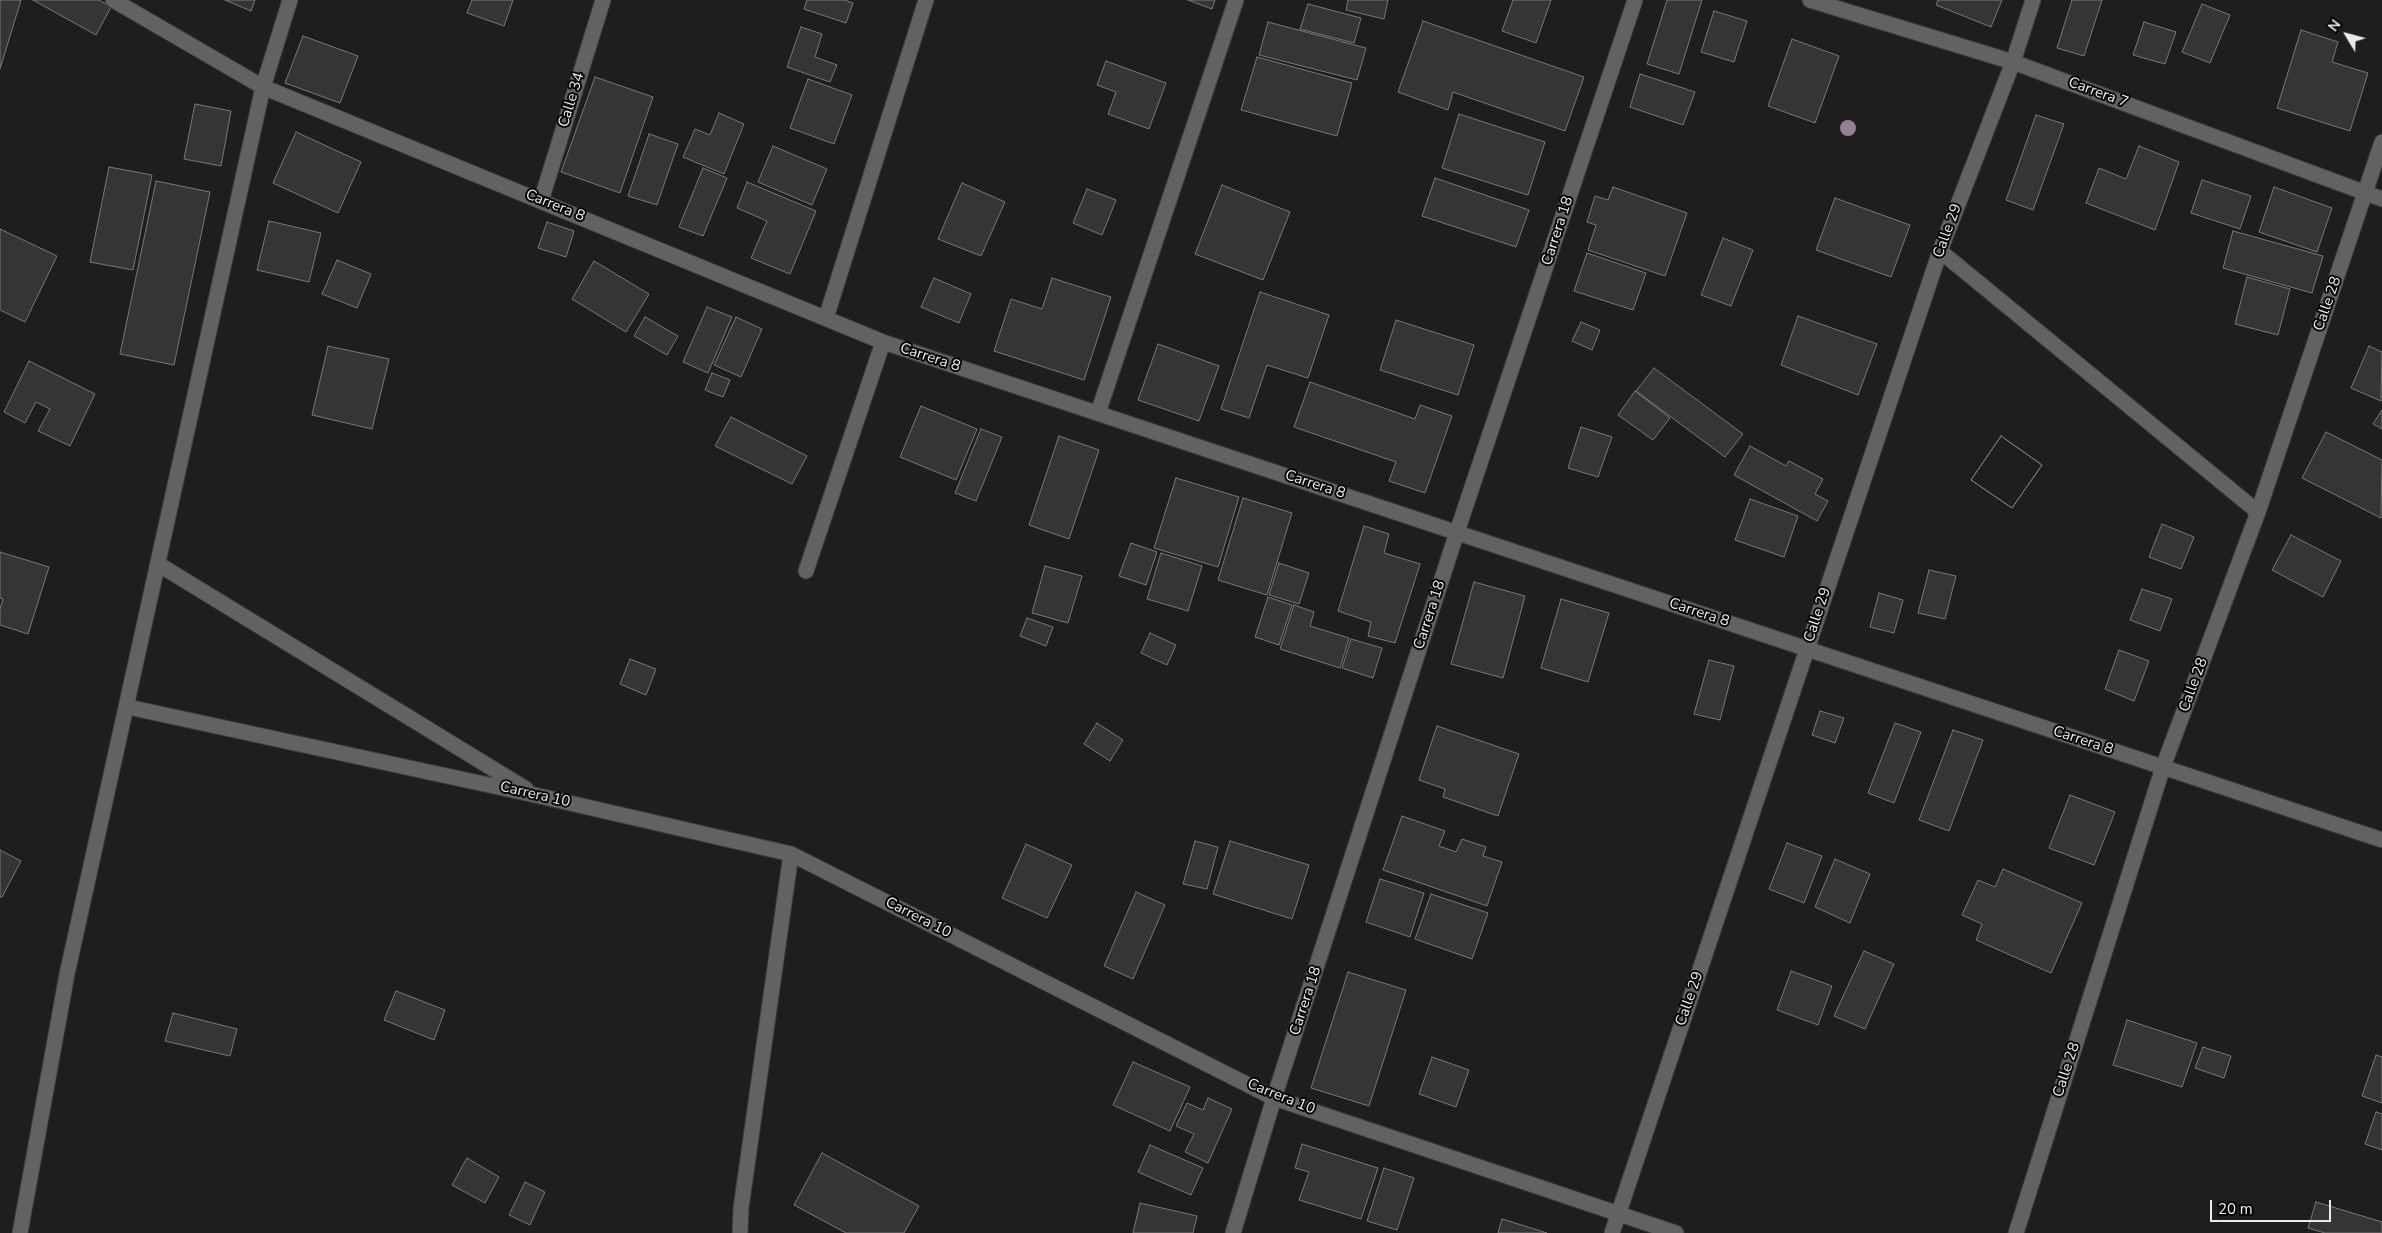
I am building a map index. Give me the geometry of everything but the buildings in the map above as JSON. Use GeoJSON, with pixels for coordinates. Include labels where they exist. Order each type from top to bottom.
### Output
{"type":"FeatureCollection","features":[{"type":"Feature","properties":{"kind":"street","name":"Carrera 8"},"geometry":{"type":"LineString","coordinates":[[113,0],[263,87],[883,342],[2382,840]]}},
{"type":"Feature","properties":{"kind":"street"},"geometry":{"type":"LineString","coordinates":[[20,1233],[67,974],[128,707],[263,87],[290,0]]}},
{"type":"Feature","properties":{"kind":"street","name":"Calle 34"},"geometry":{"type":"LineString","coordinates":[[541,201],[602,0]]}},
{"type":"Feature","properties":{"kind":"street"},"geometry":{"type":"LineString","coordinates":[[826,318],[926,0]]}},
{"type":"Feature","properties":{"kind":"street"},"geometry":{"type":"LineString","coordinates":[[1098,413],[1236,0]]}},
{"type":"Feature","properties":{"kind":"street","name":"Carrera 18"},"geometry":{"type":"LineString","coordinates":[[1233,1233],[1274,1098],[1457,532],[1635,0]]}},
{"type":"Feature","properties":{"kind":"street","name":"Carrera 7"},"geometry":{"type":"LineString","coordinates":[[1810,0],[2013,62],[2382,199]]}},
{"type":"Feature","properties":{"kind":"street","name":"Calle 29"},"geometry":{"type":"LineString","coordinates":[[1612,1233],[1940,251],[2013,62],[2033,0]]}},
{"type":"Feature","properties":{"kind":"street","name":"Calle 28"},"geometry":{"type":"LineString","coordinates":[[2016,1233],[2163,767],[2258,512],[2382,142]]}},
{"type":"Feature","properties":{"kind":"street"},"geometry":{"type":"LineString","coordinates":[[1940,251],[2258,512]]}},
{"type":"Feature","properties":{"kind":"street"},"geometry":{"type":"LineString","coordinates":[[806,571],[883,342]]}},
{"type":"Feature","properties":{"kind":"street"},"geometry":{"type":"LineString","coordinates":[[158,564],[535,794]]}},
{"type":"Feature","properties":{"kind":"street","name":"Carrera 10"},"geometry":{"type":"LineString","coordinates":[[128,707],[535,794],[791,854],[1274,1098],[1676,1233]]}},
{"type":"Feature","properties":{"kind":"street"},"geometry":{"type":"LineString","coordinates":[[740,1233],[741,1208],[791,854]]}}]}
